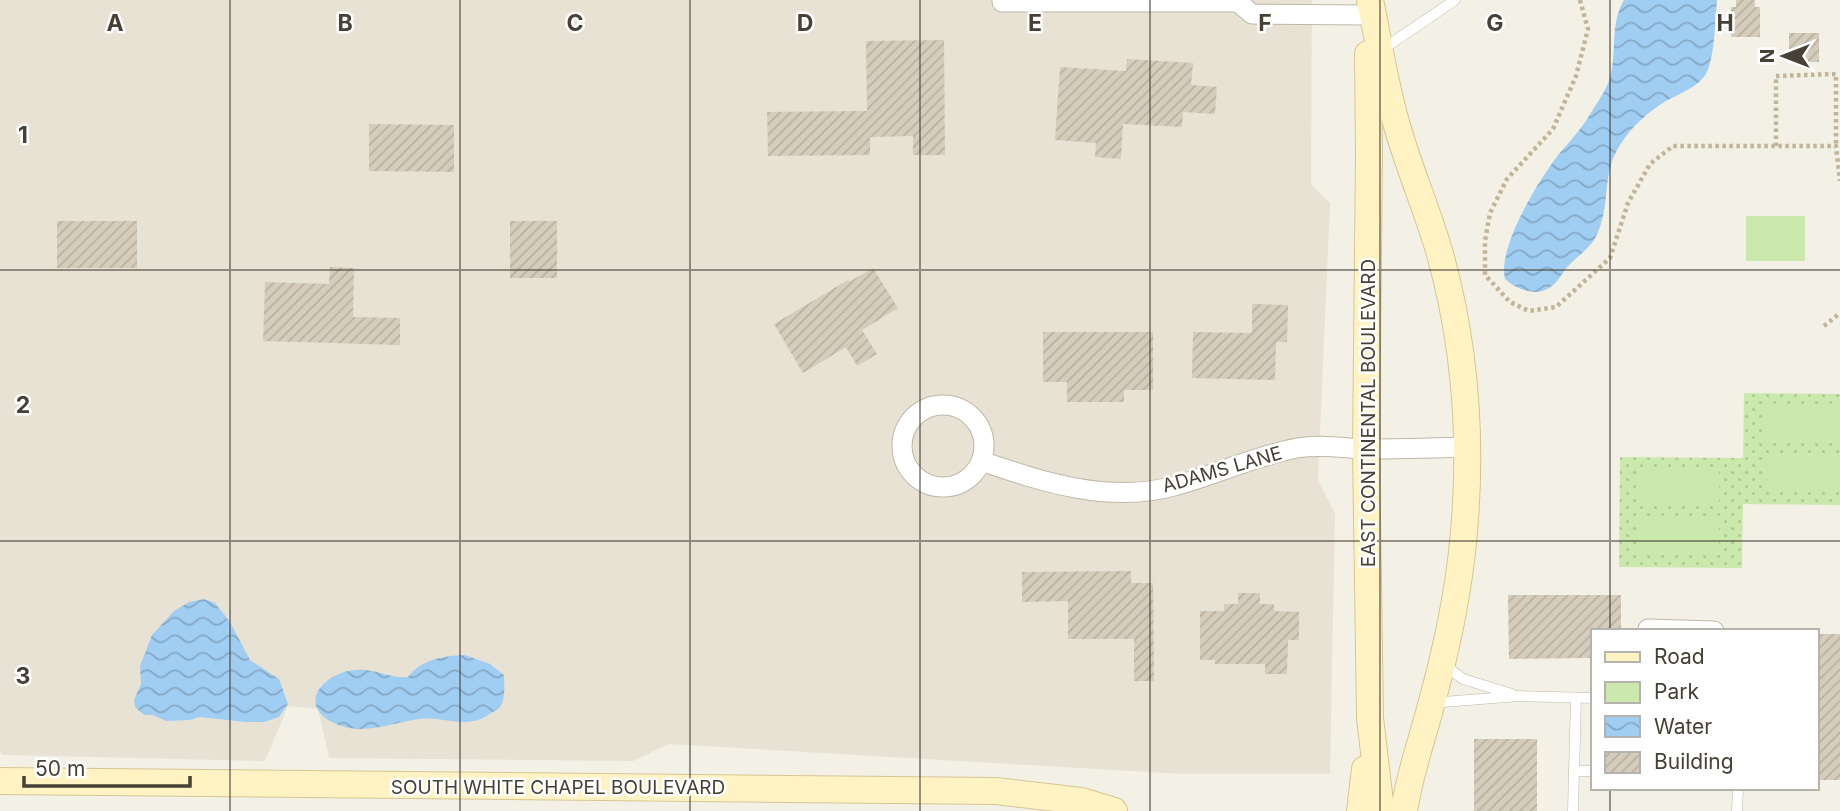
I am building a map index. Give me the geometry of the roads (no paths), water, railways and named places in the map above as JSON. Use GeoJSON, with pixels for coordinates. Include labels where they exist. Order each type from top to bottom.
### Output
{"type":"FeatureCollection","features":[{"type":"Feature","properties":{"kind":"main road"},"geometry":{"type":"LineString","coordinates":[[1368,5],[1398,131],[1441,256],[1462,371],[1468,447],[1464,534],[1442,663],[1409,778],[1404,811]]}},
{"type":"Feature","properties":{"kind":"main road","name":"EAST CONTINENTAL BOULEVARD"},"geometry":{"type":"LineString","coordinates":[[1368,5],[1366,449],[1370,718],[1381,811]]}},
{"type":"Feature","properties":{"kind":"main road"},"geometry":{"type":"LineString","coordinates":[[1360,811],[1370,718]]}},
{"type":"Feature","properties":{"kind":"main road","name":"SOUTH WHITE CHAPEL BOULEVARD"},"geometry":{"type":"LineString","coordinates":[[0,781],[996,791],[1082,801],[1114,811]]}},
{"type":"Feature","properties":{"kind":"street"},"geometry":{"type":"LineString","coordinates":[[1002,2],[1240,1],[1252,14],[1368,5]]}},
{"type":"Feature","properties":{"kind":"street"},"geometry":{"type":"LineString","coordinates":[[939,405],[953,406],[965,411],[976,421],[982,433],[984,447],[981,461],[972,475],[960,484],[946,487],[932,485],[916,476],[907,465],[902,451],[905,429],[913,417],[925,409],[939,405]]}},
{"type":"Feature","properties":{"kind":"street","name":"ADAMS LANE"},"geometry":{"type":"LineString","coordinates":[[981,461],[1044,482],[1111,494],[1172,487],[1249,460],[1295,449],[1320,446],[1366,449],[1468,447]]}},
{"type":"Feature","properties":{"kind":"lane"},"geometry":{"type":"LineString","coordinates":[[1381,51],[1455,0]]}},
{"type":"Feature","properties":{"kind":"lane"},"geometry":{"type":"LineString","coordinates":[[1442,663],[1463,678],[1519,696]]}},
{"type":"Feature","properties":{"kind":"lane"},"geometry":{"type":"LineString","coordinates":[[1431,708],[1443,702],[1519,696],[1591,698]]}},
{"type":"Feature","properties":{"kind":"lane"},"geometry":{"type":"LineString","coordinates":[[1573,811],[1576,698]]}},
{"type":"Feature","properties":{"kind":"lane"},"geometry":{"type":"LineString","coordinates":[[1574,771],[1591,771]]}},
{"type":"Feature","properties":{"kind":"lane"},"geometry":{"type":"LineString","coordinates":[[1737,811],[1738,790]]}},
{"type":"Feature","properties":{"kind":"water"},"geometry":{"type":"Polygon","coordinates":[[[1624,0],[1717,0],[1709,67],[1698,83],[1653,110],[1624,138],[1610,167],[1602,221],[1590,246],[1549,288],[1538,292],[1520,289],[1505,279],[1507,249],[1541,179],[1585,122],[1606,88],[1613,63],[1615,27],[1624,0]]]}},
{"type":"Feature","properties":{"kind":"water"},"geometry":{"type":"Polygon","coordinates":[[[204,599],[215,603],[230,622],[250,660],[279,679],[288,704],[279,717],[264,722],[199,717],[166,721],[153,715],[144,715],[135,707],[134,700],[141,684],[140,666],[152,635],[174,611],[189,602],[204,599]]]}},
{"type":"Feature","properties":{"kind":"water"},"geometry":{"type":"Polygon","coordinates":[[[465,655],[490,664],[504,675],[502,704],[498,709],[473,721],[419,719],[375,728],[352,728],[330,721],[320,713],[316,704],[320,688],[336,675],[363,670],[408,677],[420,666],[434,660],[465,655]]]}}]}
